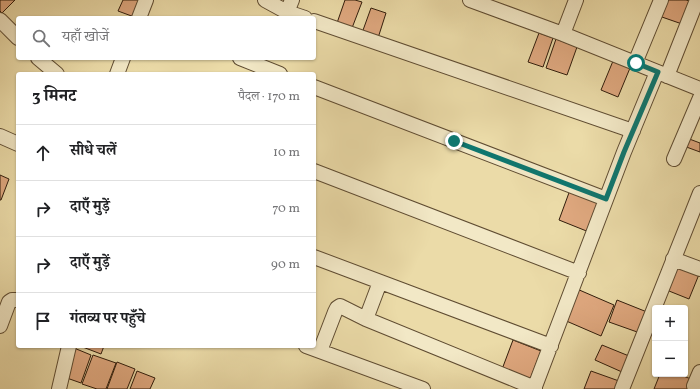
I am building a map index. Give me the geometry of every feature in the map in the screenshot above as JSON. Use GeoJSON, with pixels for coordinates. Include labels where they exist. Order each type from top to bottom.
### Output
{"type":"FeatureCollection","features":[{"type":"Feature","properties":{"kind":"street"},"geometry":{"type":"LineString","coordinates":[[140,16],[146,0]]}},
{"type":"Feature","properties":{"kind":"street"},"geometry":{"type":"LineString","coordinates":[[265,0],[289,6],[302,16]]}},
{"type":"Feature","properties":{"kind":"street"},"geometry":{"type":"LineString","coordinates":[[470,0],[563,34],[700,89]]}},
{"type":"Feature","properties":{"kind":"street"},"geometry":{"type":"LineString","coordinates":[[563,34],[576,0]]}},
{"type":"Feature","properties":{"kind":"street"},"geometry":{"type":"LineString","coordinates":[[636,63],[661,0]]}},
{"type":"Feature","properties":{"kind":"street"},"geometry":{"type":"LineString","coordinates":[[320,351],[337,308],[340,306],[366,319],[534,388],[633,131],[698,0]]}},
{"type":"Feature","properties":{"kind":"street"},"geometry":{"type":"LineString","coordinates":[[0,20],[16,36]]}},
{"type":"Feature","properties":{"kind":"street"},"geometry":{"type":"LineString","coordinates":[[316,22],[633,131]]}},
{"type":"Feature","properties":{"kind":"street"},"geometry":{"type":"LineString","coordinates":[[40,60],[55,72]]}},
{"type":"Feature","properties":{"kind":"street"},"geometry":{"type":"LineString","coordinates":[[118,72],[122,60]]}},
{"type":"Feature","properties":{"kind":"street"},"geometry":{"type":"LineString","coordinates":[[245,60],[275,72]]}},
{"type":"Feature","properties":{"kind":"street"},"geometry":{"type":"LineString","coordinates":[[316,88],[606,199]]}},
{"type":"Feature","properties":{"kind":"street"},"geometry":{"type":"LineString","coordinates":[[674,159],[700,98]]}},
{"type":"Feature","properties":{"kind":"street"},"geometry":{"type":"LineString","coordinates":[[0,136],[16,143]]}},
{"type":"Feature","properties":{"kind":"street"},"geometry":{"type":"LineString","coordinates":[[316,172],[579,273]]}},
{"type":"Feature","properties":{"kind":"street"},"geometry":{"type":"LineString","coordinates":[[622,389],[700,193]]}},
{"type":"Feature","properties":{"kind":"street"},"geometry":{"type":"LineString","coordinates":[[316,258],[551,346]]}},
{"type":"Feature","properties":{"kind":"street"},"geometry":{"type":"LineString","coordinates":[[674,259],[700,269]]}},
{"type":"Feature","properties":{"kind":"street"},"geometry":{"type":"LineString","coordinates":[[366,319],[380,282]]}},
{"type":"Feature","properties":{"kind":"street"},"geometry":{"type":"LineString","coordinates":[[0,326],[9,302],[16,300]]}},
{"type":"Feature","properties":{"kind":"street"},"geometry":{"type":"LineString","coordinates":[[59,389],[69,348]]}},
{"type":"Feature","properties":{"kind":"street"},"geometry":{"type":"LineString","coordinates":[[312,348],[423,389]]}},
{"type":"Feature","properties":{"kind":"street"},"geometry":{"type":"LineString","coordinates":[[694,386],[700,372]]}},
{"type":"Feature","properties":{"kind":"building"},"geometry":{"type":"Polygon","coordinates":[[[0,0],[15,0],[2,13],[0,11],[0,0]]]}},
{"type":"Feature","properties":{"kind":"building"},"geometry":{"type":"Polygon","coordinates":[[[123,0],[143,0],[138,16],[132,16],[118,11],[123,0]]]}},
{"type":"Feature","properties":{"kind":"building"},"geometry":{"type":"Polygon","coordinates":[[[345,0],[362,2],[352,28],[337,23],[345,0]]]}},
{"type":"Feature","properties":{"kind":"building"},"geometry":{"type":"Polygon","coordinates":[[[664,0],[686,0],[693,2],[685,25],[659,16],[664,0]]]}},
{"type":"Feature","properties":{"kind":"building"},"geometry":{"type":"Polygon","coordinates":[[[371,8],[386,13],[378,38],[362,33],[371,8]]]}},
{"type":"Feature","properties":{"kind":"building"},"geometry":{"type":"Polygon","coordinates":[[[539,33],[553,38],[543,67],[528,62],[539,33]]]}},
{"type":"Feature","properties":{"kind":"building"},"geometry":{"type":"Polygon","coordinates":[[[556,39],[577,47],[567,75],[546,68],[556,39]]]}},
{"type":"Feature","properties":{"kind":"building"},"geometry":{"type":"Polygon","coordinates":[[[613,61],[630,68],[618,97],[601,90],[613,61]]]}},
{"type":"Feature","properties":{"kind":"building"},"geometry":{"type":"Polygon","coordinates":[[[684,137],[700,143],[700,152],[681,145],[684,137]]]}},
{"type":"Feature","properties":{"kind":"building"},"geometry":{"type":"Polygon","coordinates":[[[0,175],[9,179],[1,200],[0,200],[0,175]]]}},
{"type":"Feature","properties":{"kind":"building"},"geometry":{"type":"Polygon","coordinates":[[[570,190],[600,201],[589,232],[559,220],[570,190]]]}},
{"type":"Feature","properties":{"kind":"building"},"geometry":{"type":"Polygon","coordinates":[[[675,262],[700,272],[689,299],[664,289],[675,262]]]}},
{"type":"Feature","properties":{"kind":"building"},"geometry":{"type":"Polygon","coordinates":[[[577,289],[614,305],[601,336],[564,320],[577,289]]]}},
{"type":"Feature","properties":{"kind":"building"},"geometry":{"type":"Polygon","coordinates":[[[617,300],[647,312],[640,333],[609,322],[617,300]]]}},
{"type":"Feature","properties":{"kind":"building"},"geometry":{"type":"Polygon","coordinates":[[[513,340],[541,351],[529,382],[501,372],[513,340]]]}},
{"type":"Feature","properties":{"kind":"building"},"geometry":{"type":"Polygon","coordinates":[[[602,345],[629,356],[622,372],[595,360],[602,345]]]}},
{"type":"Feature","properties":{"kind":"building"},"geometry":{"type":"Polygon","coordinates":[[[74,348],[91,355],[81,383],[64,377],[74,348]]]}},
{"type":"Feature","properties":{"kind":"building"},"geometry":{"type":"Polygon","coordinates":[[[85,348],[103,348],[101,354],[85,348]]]}},
{"type":"Feature","properties":{"kind":"building"},"geometry":{"type":"Polygon","coordinates":[[[93,355],[116,363],[106,389],[97,389],[82,384],[93,355]]]}},
{"type":"Feature","properties":{"kind":"building"},"geometry":{"type":"Polygon","coordinates":[[[117,362],[135,369],[127,389],[107,389],[117,362]]]}},
{"type":"Feature","properties":{"kind":"building"},"geometry":{"type":"Polygon","coordinates":[[[137,371],[155,378],[150,389],[130,389],[137,371]]]}},
{"type":"Feature","properties":{"kind":"building"},"geometry":{"type":"Polygon","coordinates":[[[591,371],[619,381],[616,389],[584,389],[591,371]]]}},
{"type":"Feature","properties":{"kind":"building"},"geometry":{"type":"Polygon","coordinates":[[[659,377],[686,377],[691,379],[687,389],[654,389],[659,377]]]}},
{"type":"Feature","properties":{"kind":"route"},"geometry":{"type":"LineString","coordinates":[[454,141],[606,199],[658,72],[636,63]]}}]}
